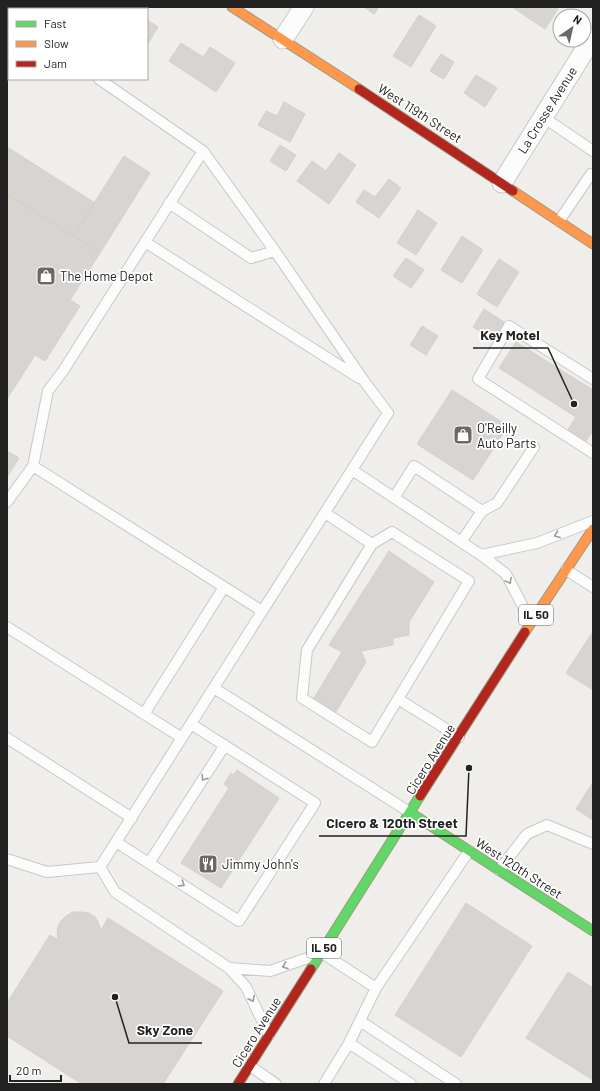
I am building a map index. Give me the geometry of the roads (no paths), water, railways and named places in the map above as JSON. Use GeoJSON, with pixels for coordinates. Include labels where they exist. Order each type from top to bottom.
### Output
{"type":"FeatureCollection","features":[{"type":"Feature","properties":{"kind":"main road","name":"West 119th Street"},"geometry":{"type":"LineString","coordinates":[[232,7],[283,39],[593,244]]}},
{"type":"Feature","properties":{"kind":"main road","name":"Cicero Avenue"},"geometry":{"type":"LineString","coordinates":[[238,1084],[531,622],[593,530]]}},
{"type":"Feature","properties":{"kind":"main road","name":"West 120th Street"},"geometry":{"type":"LineString","coordinates":[[411,813],[593,931]]}},
{"type":"Feature","properties":{"kind":"street"},"geometry":{"type":"LineString","coordinates":[[283,39],[304,7]]}},
{"type":"Feature","properties":{"kind":"street","name":"La Crosse Avenue"},"geometry":{"type":"LineString","coordinates":[[502,183],[593,37]]}},
{"type":"Feature","properties":{"kind":"lane"},"geometry":{"type":"LineString","coordinates":[[100,80],[203,151],[388,413],[100,867]]}},
{"type":"Feature","properties":{"kind":"lane"},"geometry":{"type":"LineString","coordinates":[[543,117],[593,151]]}},
{"type":"Feature","properties":{"kind":"lane"},"geometry":{"type":"LineString","coordinates":[[7,502],[32,466],[48,391],[63,371],[203,151]]}},
{"type":"Feature","properties":{"kind":"lane"},"geometry":{"type":"LineString","coordinates":[[559,221],[592,172]]}},
{"type":"Feature","properties":{"kind":"lane"},"geometry":{"type":"LineString","coordinates":[[169,203],[251,258],[275,251]]}},
{"type":"Feature","properties":{"kind":"lane"},"geometry":{"type":"LineString","coordinates":[[145,242],[364,381]]}},
{"type":"Feature","properties":{"kind":"lane"},"geometry":{"type":"LineString","coordinates":[[593,379],[509,326],[478,379],[593,453]]}},
{"type":"Feature","properties":{"kind":"lane"},"geometry":{"type":"LineString","coordinates":[[461,542],[482,510],[497,503],[534,447]]}},
{"type":"Feature","properties":{"kind":"lane"},"geometry":{"type":"LineString","coordinates":[[32,466],[262,611]]}},
{"type":"Feature","properties":{"kind":"lane"},"geometry":{"type":"LineString","coordinates":[[394,498],[414,466],[482,510]]}},
{"type":"Feature","properties":{"kind":"lane"},"geometry":{"type":"LineString","coordinates":[[352,470],[481,555],[506,574],[531,622]]}},
{"type":"Feature","properties":{"kind":"lane"},"geometry":{"type":"LineString","coordinates":[[325,513],[372,544]]}},
{"type":"Feature","properties":{"kind":"lane"},"geometry":{"type":"LineString","coordinates":[[481,555],[536,544],[593,521]]}},
{"type":"Feature","properties":{"kind":"lane"},"geometry":{"type":"LineString","coordinates":[[392,532],[469,581],[372,742],[302,698],[307,650],[372,544],[392,532]]}},
{"type":"Feature","properties":{"kind":"lane"},"geometry":{"type":"LineString","coordinates":[[566,570],[593,587]]}},
{"type":"Feature","properties":{"kind":"lane"},"geometry":{"type":"LineString","coordinates":[[144,714],[224,587]]}},
{"type":"Feature","properties":{"kind":"lane"},"geometry":{"type":"LineString","coordinates":[[7,627],[182,738]]}},
{"type":"Feature","properties":{"kind":"lane"},"geometry":{"type":"LineString","coordinates":[[214,688],[411,813]]}},
{"type":"Feature","properties":{"kind":"lane"},"geometry":{"type":"LineString","coordinates":[[398,699],[459,737]]}},
{"type":"Feature","properties":{"kind":"lane"},"geometry":{"type":"LineString","coordinates":[[116,842],[239,921],[315,803],[191,724]]}},
{"type":"Feature","properties":{"kind":"lane"},"geometry":{"type":"LineString","coordinates":[[7,738],[132,818]]}},
{"type":"Feature","properties":{"kind":"lane"},"geometry":{"type":"LineString","coordinates":[[149,863],[225,745]]}},
{"type":"Feature","properties":{"kind":"lane"},"geometry":{"type":"LineString","coordinates":[[499,870],[527,834],[547,825],[593,844]]}},
{"type":"Feature","properties":{"kind":"lane"},"geometry":{"type":"LineString","coordinates":[[327,1083],[349,1043],[376,988],[469,851]]}},
{"type":"Feature","properties":{"kind":"lane"},"geometry":{"type":"LineString","coordinates":[[7,858],[47,872],[100,867]]}},
{"type":"Feature","properties":{"kind":"lane"},"geometry":{"type":"LineString","coordinates":[[100,867],[115,892],[229,968],[246,987],[269,1036]]}},
{"type":"Feature","properties":{"kind":"lane"},"geometry":{"type":"LineString","coordinates":[[229,968],[270,971],[322,953],[376,988]]}},
{"type":"Feature","properties":{"kind":"lane"},"geometry":{"type":"LineString","coordinates":[[360,1021],[456,1084]]}},
{"type":"Feature","properties":{"kind":"lane"},"geometry":{"type":"LineString","coordinates":[[349,1043],[411,1084]]}},
{"type":"Feature","properties":{"kind":"lane"},"geometry":{"type":"LineString","coordinates":[[250,1066],[276,1084]]}},
{"type":"Feature","properties":{"kind":"place","name":"The Home Depot"},"geometry":{"type":"Point","coordinates":[46,276]}},
{"type":"Feature","properties":{"kind":"place","name":"Key Motel"},"geometry":{"type":"Point","coordinates":[574,404]}},
{"type":"Feature","properties":{"kind":"place","name":"O'Reilly Auto Parts"},"geometry":{"type":"Point","coordinates":[463,435]}},
{"type":"Feature","properties":{"kind":"place","name":"Cicero & 120th Street"},"geometry":{"type":"Point","coordinates":[469,768]}},
{"type":"Feature","properties":{"kind":"place","name":"Jimmy John's"},"geometry":{"type":"Point","coordinates":[208,864]}},
{"type":"Feature","properties":{"kind":"place","name":"Sky Zone"},"geometry":{"type":"Point","coordinates":[115,997]}}]}
